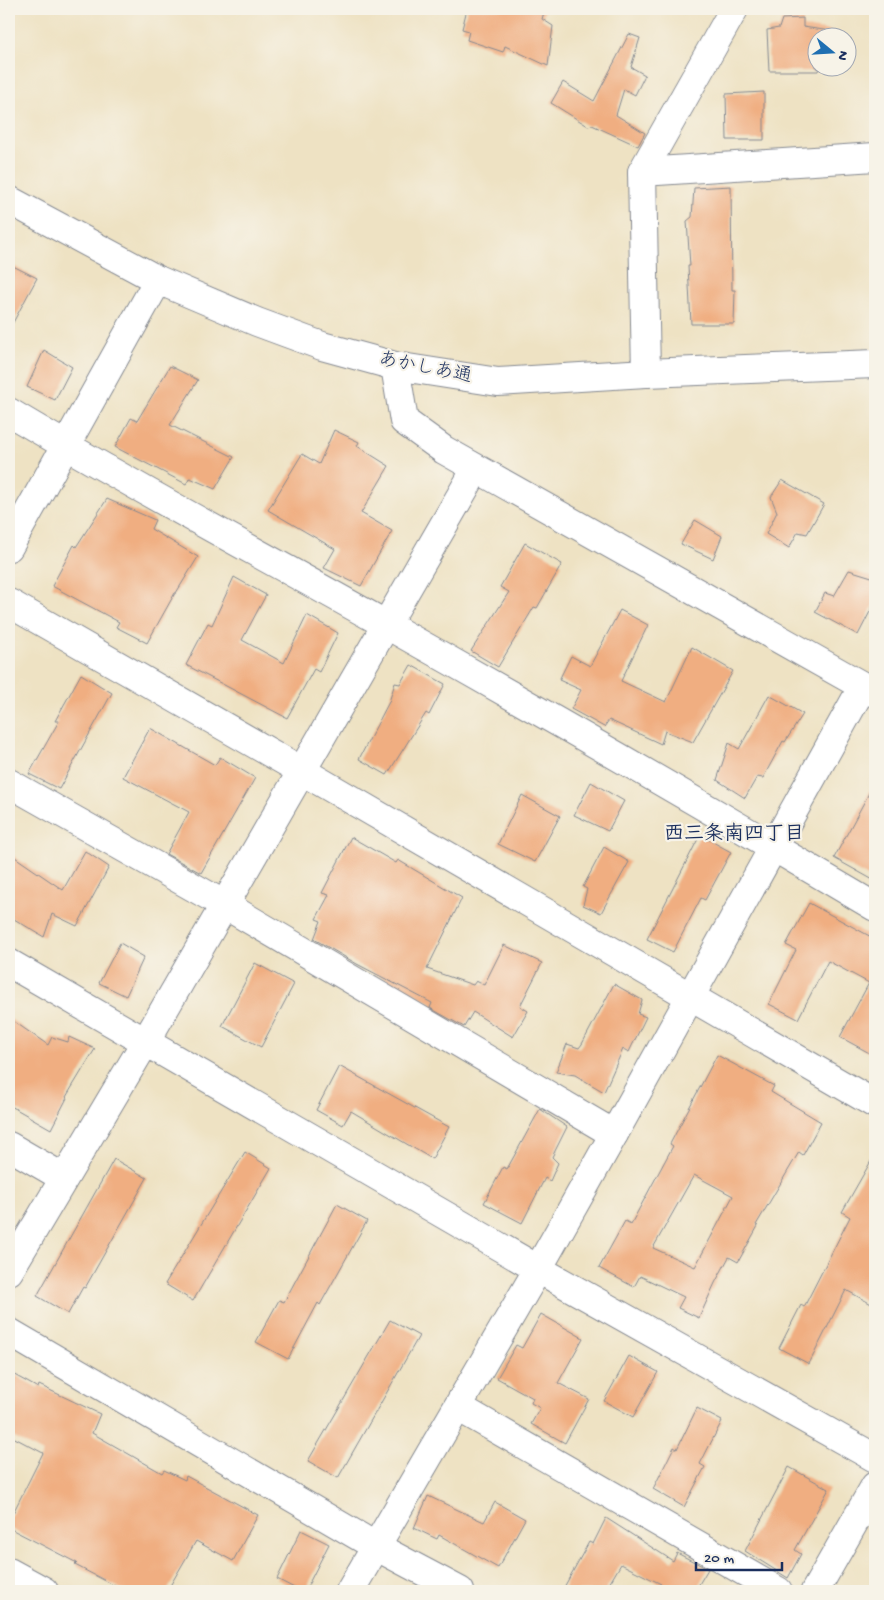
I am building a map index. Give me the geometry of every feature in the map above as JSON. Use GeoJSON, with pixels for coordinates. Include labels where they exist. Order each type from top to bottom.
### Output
{"type":"FeatureCollection","features":[{"type":"Feature","properties":{"kind":"street"},"geometry":{"type":"LineString","coordinates":[[646,373],[642,172],[734,9]]}},
{"type":"Feature","properties":{"kind":"street"},"geometry":{"type":"LineString","coordinates":[[642,172],[875,156]]}},
{"type":"Feature","properties":{"kind":"street","name":"あかしあ通"},"geometry":{"type":"LineString","coordinates":[[9,200],[158,280],[257,322],[322,346],[395,366],[498,382],[646,373],[875,364]]}},
{"type":"Feature","properties":{"kind":"street"},"geometry":{"type":"LineString","coordinates":[[9,547],[158,280]]}},
{"type":"Feature","properties":{"kind":"street"},"geometry":{"type":"LineString","coordinates":[[350,1591],[538,1270],[774,847],[869,689],[444,450],[404,421],[395,366]]}},
{"type":"Feature","properties":{"kind":"street"},"geometry":{"type":"LineString","coordinates":[[9,412],[65,446],[386,625],[774,847],[875,907]]}},
{"type":"Feature","properties":{"kind":"street"},"geometry":{"type":"LineString","coordinates":[[9,1271],[146,1041],[476,469]]}},
{"type":"Feature","properties":{"kind":"street"},"geometry":{"type":"LineString","coordinates":[[9,603],[875,1104]]}},
{"type":"Feature","properties":{"kind":"street"},"geometry":{"type":"LineString","coordinates":[[9,782],[225,905],[614,1134]]}},
{"type":"Feature","properties":{"kind":"street"},"geometry":{"type":"LineString","coordinates":[[9,963],[538,1270],[875,1458]]}},
{"type":"Feature","properties":{"kind":"street"},"geometry":{"type":"LineString","coordinates":[[9,1146],[64,1178]]}},
{"type":"Feature","properties":{"kind":"street"},"geometry":{"type":"LineString","coordinates":[[9,1332],[377,1547],[460,1591]]}},
{"type":"Feature","properties":{"kind":"street"},"geometry":{"type":"LineString","coordinates":[[458,1407],[778,1591]]}},
{"type":"Feature","properties":{"kind":"street"},"geometry":{"type":"LineString","coordinates":[[815,1591],[875,1486]]}},
{"type":"Feature","properties":{"kind":"street"},"geometry":{"type":"LineString","coordinates":[[9,1572],[44,1591]]}},
{"type":"Feature","properties":{"kind":"building"},"geometry":{"type":"Polygon","coordinates":[[[467,9],[545,9],[542,19],[553,26],[548,66],[505,46],[503,52],[467,40],[469,31],[462,29],[467,9]]]}},
{"type":"Feature","properties":{"kind":"building"},"geometry":{"type":"Polygon","coordinates":[[[803,18],[803,27],[810,28],[806,28],[806,71],[769,71],[767,30],[779,28],[782,19],[803,18]]]}},
{"type":"Feature","properties":{"kind":"building"},"geometry":{"type":"Polygon","coordinates":[[[629,34],[640,38],[631,67],[645,75],[635,95],[624,89],[616,115],[645,133],[638,146],[592,125],[588,126],[551,103],[563,82],[594,101],[629,34]]]}},
{"type":"Feature","properties":{"kind":"building"},"geometry":{"type":"Polygon","coordinates":[[[764,92],[764,140],[727,140],[726,94],[764,92]]]}},
{"type":"Feature","properties":{"kind":"building"},"geometry":{"type":"Polygon","coordinates":[[[731,186],[732,290],[735,290],[734,324],[691,324],[687,221],[692,217],[694,188],[731,186]]]}},
{"type":"Feature","properties":{"kind":"building"},"geometry":{"type":"Polygon","coordinates":[[[9,264],[37,278],[9,330],[9,264]]]}},
{"type":"Feature","properties":{"kind":"building"},"geometry":{"type":"Polygon","coordinates":[[[44,350],[72,367],[55,400],[27,387],[44,350]]]}},
{"type":"Feature","properties":{"kind":"building"},"geometry":{"type":"Polygon","coordinates":[[[170,366],[198,380],[170,425],[234,457],[215,489],[190,478],[186,484],[115,447],[131,418],[137,421],[170,366]]]}},
{"type":"Feature","properties":{"kind":"building"},"geometry":{"type":"Polygon","coordinates":[[[334,430],[359,442],[357,446],[389,466],[361,513],[392,531],[361,586],[324,568],[335,549],[268,510],[302,454],[319,464],[334,430]]]}},
{"type":"Feature","properties":{"kind":"building"},"geometry":{"type":"Polygon","coordinates":[[[782,480],[824,504],[807,534],[798,532],[789,548],[766,534],[777,512],[771,497],[782,480]]]}},
{"type":"Feature","properties":{"kind":"building"},"geometry":{"type":"Polygon","coordinates":[[[107,499],[155,520],[151,529],[198,557],[147,643],[116,627],[119,622],[52,586],[74,545],[76,547],[107,499]]]}},
{"type":"Feature","properties":{"kind":"building"},"geometry":{"type":"Polygon","coordinates":[[[695,520],[722,536],[713,559],[681,544],[695,520]]]}},
{"type":"Feature","properties":{"kind":"building"},"geometry":{"type":"Polygon","coordinates":[[[525,543],[562,564],[537,608],[534,607],[498,667],[471,651],[509,592],[500,587],[525,543]]]}},
{"type":"Feature","properties":{"kind":"building"},"geometry":{"type":"Polygon","coordinates":[[[849,570],[875,578],[875,602],[858,635],[815,612],[825,593],[834,596],[849,570]]]}},
{"type":"Feature","properties":{"kind":"building"},"geometry":{"type":"Polygon","coordinates":[[[234,577],[266,595],[242,640],[284,663],[307,615],[338,633],[319,672],[314,669],[287,718],[186,665],[208,623],[212,625],[234,577]]]}},
{"type":"Feature","properties":{"kind":"building"},"geometry":{"type":"Polygon","coordinates":[[[620,610],[648,625],[621,681],[666,702],[692,647],[733,671],[693,742],[665,731],[661,744],[609,720],[604,727],[571,709],[581,690],[559,680],[571,656],[590,666],[620,610]]]}},
{"type":"Feature","properties":{"kind":"building"},"geometry":{"type":"Polygon","coordinates":[[[411,665],[445,684],[429,715],[426,713],[387,775],[359,759],[389,702],[395,683],[400,684],[411,665]]]}},
{"type":"Feature","properties":{"kind":"building"},"geometry":{"type":"Polygon","coordinates":[[[81,674],[112,693],[59,789],[29,774],[59,721],[55,721],[81,674]]]}},
{"type":"Feature","properties":{"kind":"building"},"geometry":{"type":"Polygon","coordinates":[[[769,695],[803,714],[785,742],[783,741],[763,778],[757,777],[745,798],[717,780],[729,743],[739,749],[769,695]]]}},
{"type":"Feature","properties":{"kind":"building"},"geometry":{"type":"Polygon","coordinates":[[[150,728],[215,765],[220,757],[255,778],[201,873],[166,854],[189,812],[123,777],[150,728]]]}},
{"type":"Feature","properties":{"kind":"building"},"geometry":{"type":"Polygon","coordinates":[[[591,782],[624,801],[608,831],[574,815],[591,782]]]}},
{"type":"Feature","properties":{"kind":"building"},"geometry":{"type":"Polygon","coordinates":[[[875,782],[875,881],[834,858],[875,782]]]}},
{"type":"Feature","properties":{"kind":"building"},"geometry":{"type":"Polygon","coordinates":[[[522,795],[560,816],[535,862],[498,844],[522,795]]]}},
{"type":"Feature","properties":{"kind":"building"},"geometry":{"type":"Polygon","coordinates":[[[700,835],[731,852],[705,900],[701,898],[673,952],[647,939],[700,835]]]}},
{"type":"Feature","properties":{"kind":"building"},"geometry":{"type":"Polygon","coordinates":[[[351,837],[396,863],[398,860],[462,898],[427,969],[473,985],[476,981],[484,985],[504,945],[542,963],[520,1006],[528,1011],[513,1037],[473,1012],[464,1027],[430,1008],[432,1003],[314,939],[321,921],[316,919],[329,895],[322,893],[351,837]]]}},
{"type":"Feature","properties":{"kind":"building"},"geometry":{"type":"Polygon","coordinates":[[[604,847],[629,862],[601,913],[583,905],[587,889],[583,887],[604,847]]]}},
{"type":"Feature","properties":{"kind":"building"},"geometry":{"type":"Polygon","coordinates":[[[85,851],[109,867],[77,926],[52,914],[44,937],[9,916],[9,853],[63,890],[85,851]]]}},
{"type":"Feature","properties":{"kind":"building"},"geometry":{"type":"Polygon","coordinates":[[[809,903],[875,939],[875,1056],[840,1037],[869,983],[828,961],[798,1019],[769,1004],[796,950],[786,945],[809,903]]]}},
{"type":"Feature","properties":{"kind":"building"},"geometry":{"type":"Polygon","coordinates":[[[120,943],[144,957],[126,996],[99,983],[120,943]]]}},
{"type":"Feature","properties":{"kind":"building"},"geometry":{"type":"Polygon","coordinates":[[[255,963],[294,984],[261,1047],[222,1026],[255,963]]]}},
{"type":"Feature","properties":{"kind":"building"},"geometry":{"type":"Polygon","coordinates":[[[614,984],[642,1000],[638,1014],[646,1017],[629,1052],[623,1049],[604,1092],[575,1075],[556,1072],[567,1044],[579,1048],[582,1044],[614,984]]]}},
{"type":"Feature","properties":{"kind":"building"},"geometry":{"type":"Polygon","coordinates":[[[9,1018],[48,1045],[52,1037],[68,1042],[69,1037],[95,1049],[66,1097],[51,1129],[9,1105],[9,1018]]]}},
{"type":"Feature","properties":{"kind":"building"},"geometry":{"type":"Polygon","coordinates":[[[717,1055],[774,1086],[771,1092],[821,1122],[803,1155],[799,1152],[756,1225],[758,1226],[738,1262],[729,1257],[699,1318],[678,1308],[684,1297],[640,1276],[634,1287],[599,1268],[625,1221],[631,1224],[673,1146],[670,1144],[717,1055]],[[694,1175],[653,1248],[695,1267],[733,1196],[694,1175]]]}},
{"type":"Feature","properties":{"kind":"building"},"geometry":{"type":"Polygon","coordinates":[[[339,1066],[449,1127],[432,1159],[351,1111],[343,1125],[316,1110],[339,1066]]]}},
{"type":"Feature","properties":{"kind":"building"},"geometry":{"type":"Polygon","coordinates":[[[540,1109],[567,1127],[552,1157],[558,1163],[550,1181],[545,1178],[522,1223],[484,1203],[503,1167],[507,1169],[540,1109]]]}},
{"type":"Feature","properties":{"kind":"building"},"geometry":{"type":"Polygon","coordinates":[[[245,1152],[271,1168],[193,1301],[165,1284],[245,1152]]]}},
{"type":"Feature","properties":{"kind":"building"},"geometry":{"type":"Polygon","coordinates":[[[875,1154],[875,1306],[846,1290],[809,1364],[779,1348],[801,1305],[804,1307],[850,1217],[842,1212],[875,1154]]]}},
{"type":"Feature","properties":{"kind":"building"},"geometry":{"type":"Polygon","coordinates":[[[114,1159],[147,1178],[85,1288],[83,1287],[68,1314],[37,1296],[114,1159]]]}},
{"type":"Feature","properties":{"kind":"building"},"geometry":{"type":"Polygon","coordinates":[[[337,1204],[367,1221],[320,1305],[318,1303],[288,1359],[256,1342],[279,1300],[284,1302],[337,1204]]]}},
{"type":"Feature","properties":{"kind":"building"},"geometry":{"type":"Polygon","coordinates":[[[541,1314],[583,1338],[558,1383],[589,1399],[565,1443],[531,1424],[540,1408],[531,1403],[533,1398],[497,1378],[516,1345],[522,1348],[541,1314]]]}},
{"type":"Feature","properties":{"kind":"building"},"geometry":{"type":"Polygon","coordinates":[[[390,1320],[419,1336],[338,1478],[308,1461],[390,1320]]]}},
{"type":"Feature","properties":{"kind":"building"},"geometry":{"type":"Polygon","coordinates":[[[629,1356],[658,1372],[633,1417],[604,1401],[629,1356]]]}},
{"type":"Feature","properties":{"kind":"building"},"geometry":{"type":"Polygon","coordinates":[[[9,1372],[38,1388],[39,1385],[100,1414],[92,1433],[162,1473],[164,1470],[185,1480],[186,1476],[258,1515],[233,1561],[196,1541],[167,1591],[125,1591],[75,1565],[77,1563],[9,1528],[9,1521],[43,1453],[9,1435],[9,1372]]]}},
{"type":"Feature","properties":{"kind":"building"},"geometry":{"type":"Polygon","coordinates":[[[697,1408],[722,1421],[700,1464],[705,1467],[684,1507],[653,1489],[674,1447],[677,1449],[697,1408]]]}},
{"type":"Feature","properties":{"kind":"building"},"geometry":{"type":"Polygon","coordinates":[[[789,1467],[829,1489],[795,1550],[801,1554],[788,1578],[745,1551],[789,1467]]]}},
{"type":"Feature","properties":{"kind":"building"},"geometry":{"type":"Polygon","coordinates":[[[428,1496],[484,1522],[495,1502],[525,1519],[498,1568],[439,1535],[437,1539],[414,1528],[428,1496]]]}},
{"type":"Feature","properties":{"kind":"building"},"geometry":{"type":"Polygon","coordinates":[[[606,1518],[673,1561],[677,1553],[708,1569],[695,1591],[658,1591],[661,1584],[621,1564],[605,1591],[562,1591],[589,1542],[593,1544],[606,1518]]]}},
{"type":"Feature","properties":{"kind":"building"},"geometry":{"type":"Polygon","coordinates":[[[301,1530],[329,1544],[305,1591],[300,1591],[277,1579],[301,1530]]]}},
{"type":"Feature","properties":{"kind":"district","name":"西三条南四丁目"},"geometry":{"type":"Point","coordinates":[734,835]}}]}
